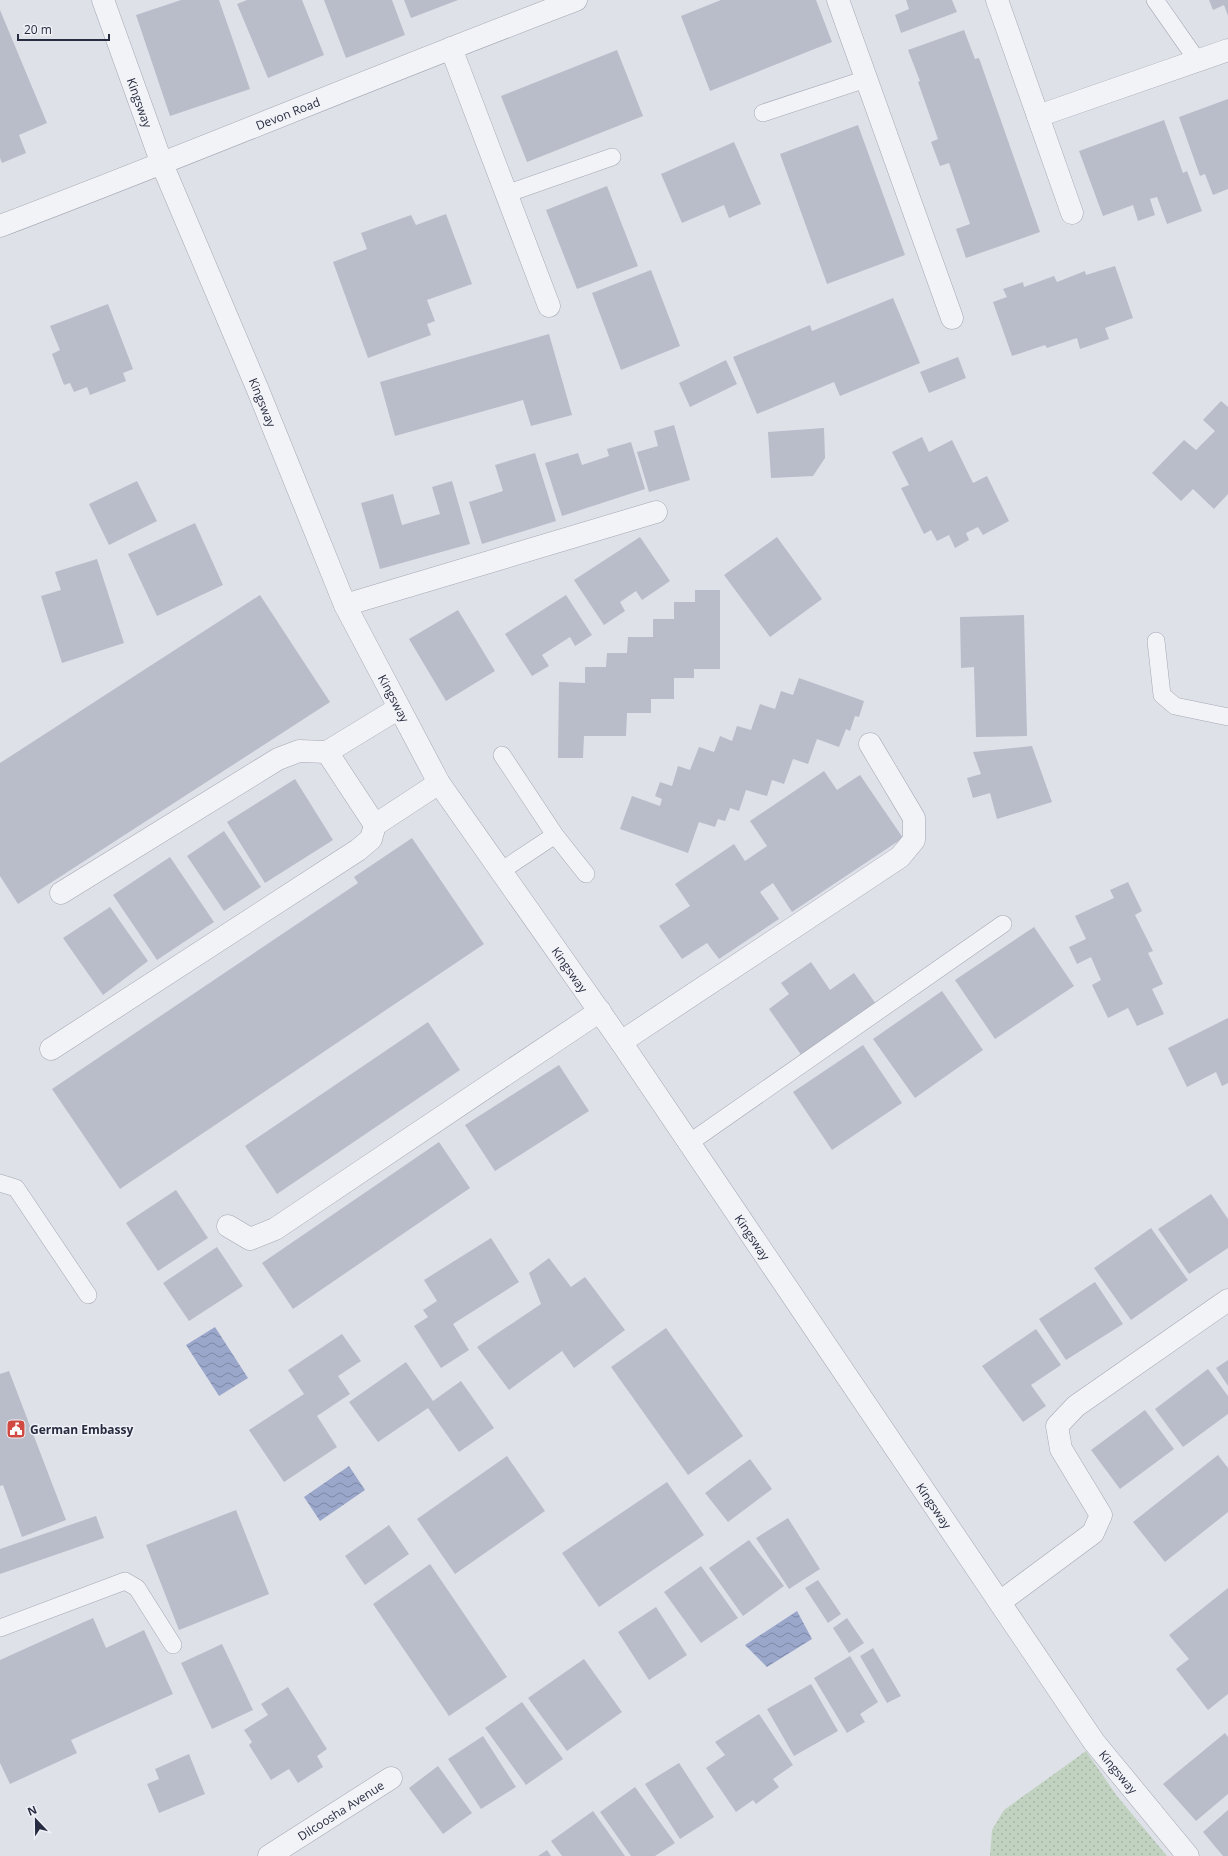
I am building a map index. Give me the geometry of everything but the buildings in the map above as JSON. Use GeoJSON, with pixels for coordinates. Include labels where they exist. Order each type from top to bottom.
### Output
{"type":"FeatureCollection","features":[{"type":"Feature","properties":{"kind":"street","name":"Kingsway"},"geometry":{"type":"LineString","coordinates":[[103,0],[162,164],[258,390],[345,605],[439,782],[600,1011],[1094,1742],[1188,1856]]}},
{"type":"Feature","properties":{"kind":"street","name":"Devon Road"},"geometry":{"type":"LineString","coordinates":[[0,226],[162,164],[451,48],[576,0]]}},
{"type":"Feature","properties":{"kind":"street"},"geometry":{"type":"LineString","coordinates":[[838,0],[952,318]]}},
{"type":"Feature","properties":{"kind":"street"},"geometry":{"type":"LineString","coordinates":[[997,0],[1072,213]]}},
{"type":"Feature","properties":{"kind":"street"},"geometry":{"type":"LineString","coordinates":[[451,48],[549,306]]}},
{"type":"Feature","properties":{"kind":"street"},"geometry":{"type":"LineString","coordinates":[[1038,116],[1228,50]]}},
{"type":"Feature","properties":{"kind":"street"},"geometry":{"type":"LineString","coordinates":[[345,605],[656,512]]}},
{"type":"Feature","properties":{"kind":"street"},"geometry":{"type":"LineString","coordinates":[[61,893],[278,759],[299,751],[326,752],[399,708]]}},
{"type":"Feature","properties":{"kind":"street"},"geometry":{"type":"LineString","coordinates":[[621,1042],[900,857],[914,840],[914,818],[870,744]]}},
{"type":"Feature","properties":{"kind":"street"},"geometry":{"type":"LineString","coordinates":[[326,752],[375,825]]}},
{"type":"Feature","properties":{"kind":"street"},"geometry":{"type":"LineString","coordinates":[[51,1049],[358,850],[371,839],[375,825],[439,782]]}},
{"type":"Feature","properties":{"kind":"street"},"geometry":{"type":"LineString","coordinates":[[228,1226],[250,1239],[275,1229],[600,1011]]}},
{"type":"Feature","properties":{"kind":"street"},"geometry":{"type":"LineString","coordinates":[[1000,1602],[1093,1533],[1101,1515],[1061,1449],[1056,1426],[1076,1406],[1228,1300]]}},
{"type":"Feature","properties":{"kind":"street","name":"Dilcoosha Avenue"},"geometry":{"type":"LineString","coordinates":[[269,1856],[392,1778]]}},
{"type":"Feature","properties":{"kind":"lane"},"geometry":{"type":"LineString","coordinates":[[1155,0],[1197,60]]}},
{"type":"Feature","properties":{"kind":"lane"},"geometry":{"type":"LineString","coordinates":[[763,113],[866,79]]}},
{"type":"Feature","properties":{"kind":"lane"},"geometry":{"type":"LineString","coordinates":[[506,194],[612,157]]}},
{"type":"Feature","properties":{"kind":"lane"},"geometry":{"type":"LineString","coordinates":[[1156,641],[1162,695],[1176,706],[1228,717]]}},
{"type":"Feature","properties":{"kind":"lane"},"geometry":{"type":"LineString","coordinates":[[502,755],[555,835],[586,874]]}},
{"type":"Feature","properties":{"kind":"lane"},"geometry":{"type":"LineString","coordinates":[[501,871],[555,835]]}},
{"type":"Feature","properties":{"kind":"lane"},"geometry":{"type":"LineString","coordinates":[[690,1143],[1003,924]]}},
{"type":"Feature","properties":{"kind":"lane"},"geometry":{"type":"LineString","coordinates":[[0,1183],[16,1188],[88,1295]]}},
{"type":"Feature","properties":{"kind":"lane"},"geometry":{"type":"LineString","coordinates":[[0,1628],[125,1581],[138,1588],[174,1645]]}},
{"type":"Feature","properties":{"kind":"green space"},"geometry":{"type":"Polygon","coordinates":[[[1086,1751],[1117,1796],[1167,1856],[990,1856],[992,1830],[1004,1810],[1086,1751]]]}},
{"type":"Feature","properties":{"kind":"water"},"geometry":{"type":"Polygon","coordinates":[[[215,1327],[248,1378],[219,1396],[186,1345],[215,1327]]]}},
{"type":"Feature","properties":{"kind":"water"},"geometry":{"type":"Polygon","coordinates":[[[349,1466],[365,1490],[320,1521],[304,1497],[349,1466]]]}},
{"type":"Feature","properties":{"kind":"water"},"geometry":{"type":"Polygon","coordinates":[[[797,1611],[812,1639],[767,1667],[745,1645],[797,1611]]]}},
{"type":"Feature","properties":{"kind":"place","name":"German Embassy"},"geometry":{"type":"Point","coordinates":[16,1429]}}]}
